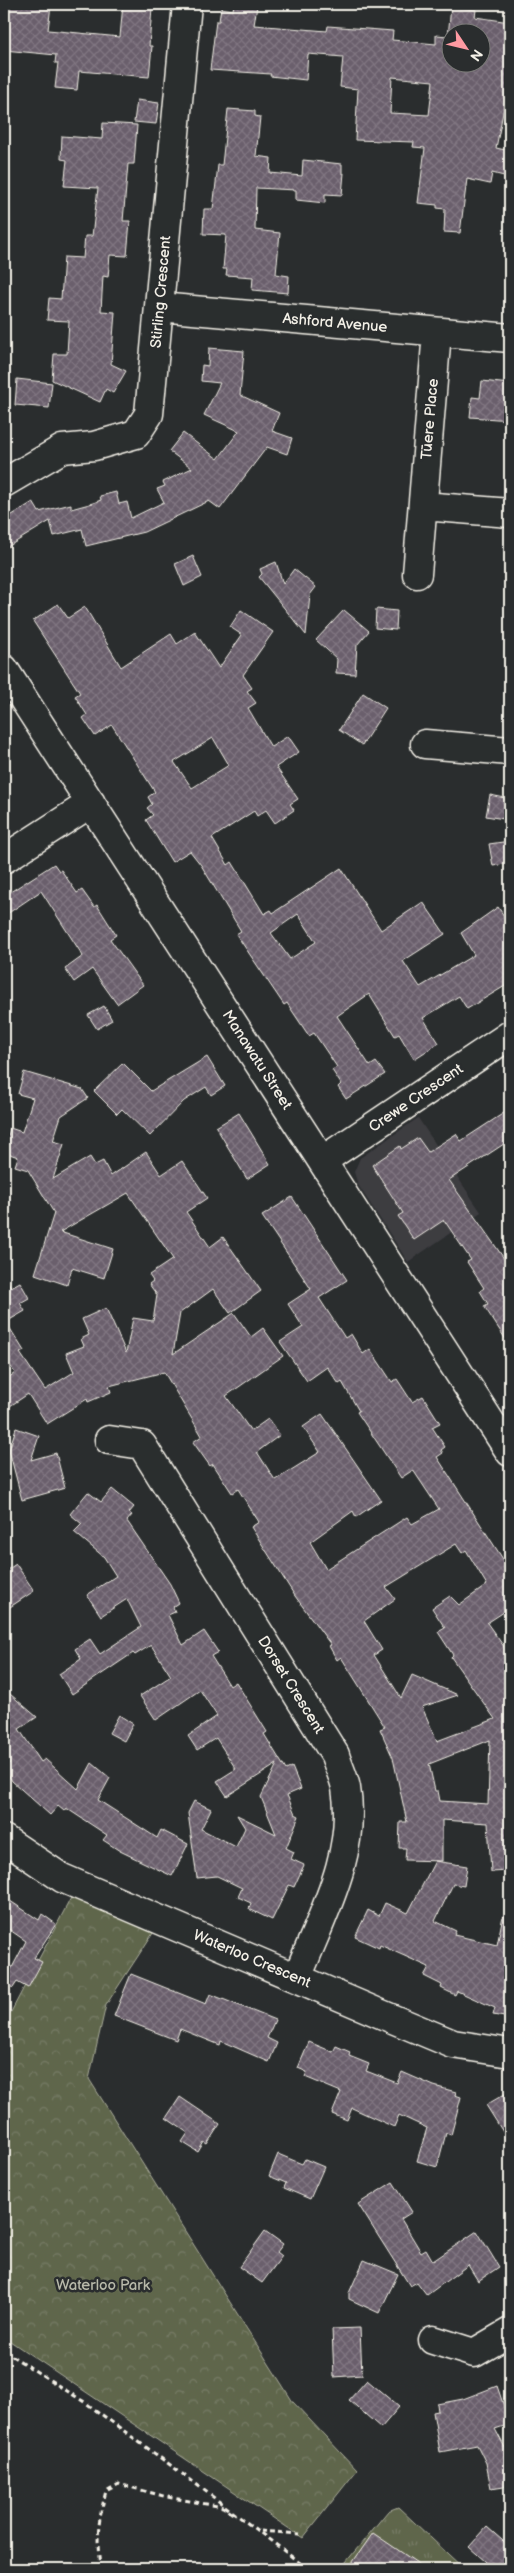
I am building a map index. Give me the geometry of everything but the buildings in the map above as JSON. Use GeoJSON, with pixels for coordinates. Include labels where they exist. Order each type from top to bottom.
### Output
{"type":"FeatureCollection","features":[{"type":"Feature","properties":{"kind":"street","name":"Stirling Crescent"},"geometry":{"type":"LineString","coordinates":[[4,483],[62,449],[94,446],[136,434],[149,414],[187,4]]}},
{"type":"Feature","properties":{"kind":"street","name":"Ashford Avenue"},"geometry":{"type":"LineString","coordinates":[[159,307],[510,338]]}},
{"type":"Feature","properties":{"kind":"street","name":"Tūere Place"},"geometry":{"type":"LineString","coordinates":[[417,574],[437,332]]}},
{"type":"Feature","properties":{"kind":"street"},"geometry":{"type":"LineString","coordinates":[[423,506],[510,513]]}},
{"type":"Feature","properties":{"kind":"street","name":"Manawatu Street"},"geometry":{"type":"LineString","coordinates":[[4,669],[510,1452]]}},
{"type":"Feature","properties":{"kind":"street"},"geometry":{"type":"LineString","coordinates":[[425,744],[510,750]]}},
{"type":"Feature","properties":{"kind":"street"},"geometry":{"type":"LineString","coordinates":[[4,859],[91,803]]}},
{"type":"Feature","properties":{"kind":"street","name":"Crewe Crescent"},"geometry":{"type":"LineString","coordinates":[[322,1162],[510,1035]]}},
{"type":"Feature","properties":{"kind":"street","name":"Dorset Crescent"},"geometry":{"type":"LineString","coordinates":[[109,1440],[142,1445],[335,1755],[346,1787],[348,1822],[342,1858],[334,1889],[297,1978]]}},
{"type":"Feature","properties":{"kind":"street","name":"Waterloo Crescent"},"geometry":{"type":"LineString","coordinates":[[4,1839],[62,1878],[297,1978],[454,2044],[510,2053]]}},
{"type":"Feature","properties":{"kind":"street"},"geometry":{"type":"LineString","coordinates":[[432,2340],[474,2353],[510,2332]]}},
{"type":"Feature","properties":{"kind":"path"},"geometry":{"type":"LineString","coordinates":[[4,2350],[86,2403],[259,2530],[308,2569]]}},
{"type":"Feature","properties":{"kind":"path"},"geometry":{"type":"LineString","coordinates":[[101,2569],[96,2547],[99,2519],[106,2491],[119,2484],[223,2507],[259,2530],[300,2534]]}},
{"type":"Feature","properties":{"kind":"shaded area"},"geometry":{"type":"Polygon","coordinates":[[[418,1118],[481,1212],[408,1262],[358,1185],[354,1172],[360,1158],[418,1118]]]}},
{"type":"Feature","properties":{"kind":"green space","name":"Waterloo Park"},"geometry":{"type":"Polygon","coordinates":[[[74,1892],[157,1927],[106,2005],[89,2079],[293,2402],[357,2470],[303,2538],[4,2337],[4,2010],[10,2014],[74,1892]]]}},
{"type":"Feature","properties":{"kind":"green space"},"geometry":{"type":"Polygon","coordinates":[[[398,2507],[464,2569],[341,2568],[388,2511],[398,2507]]]}}]}
